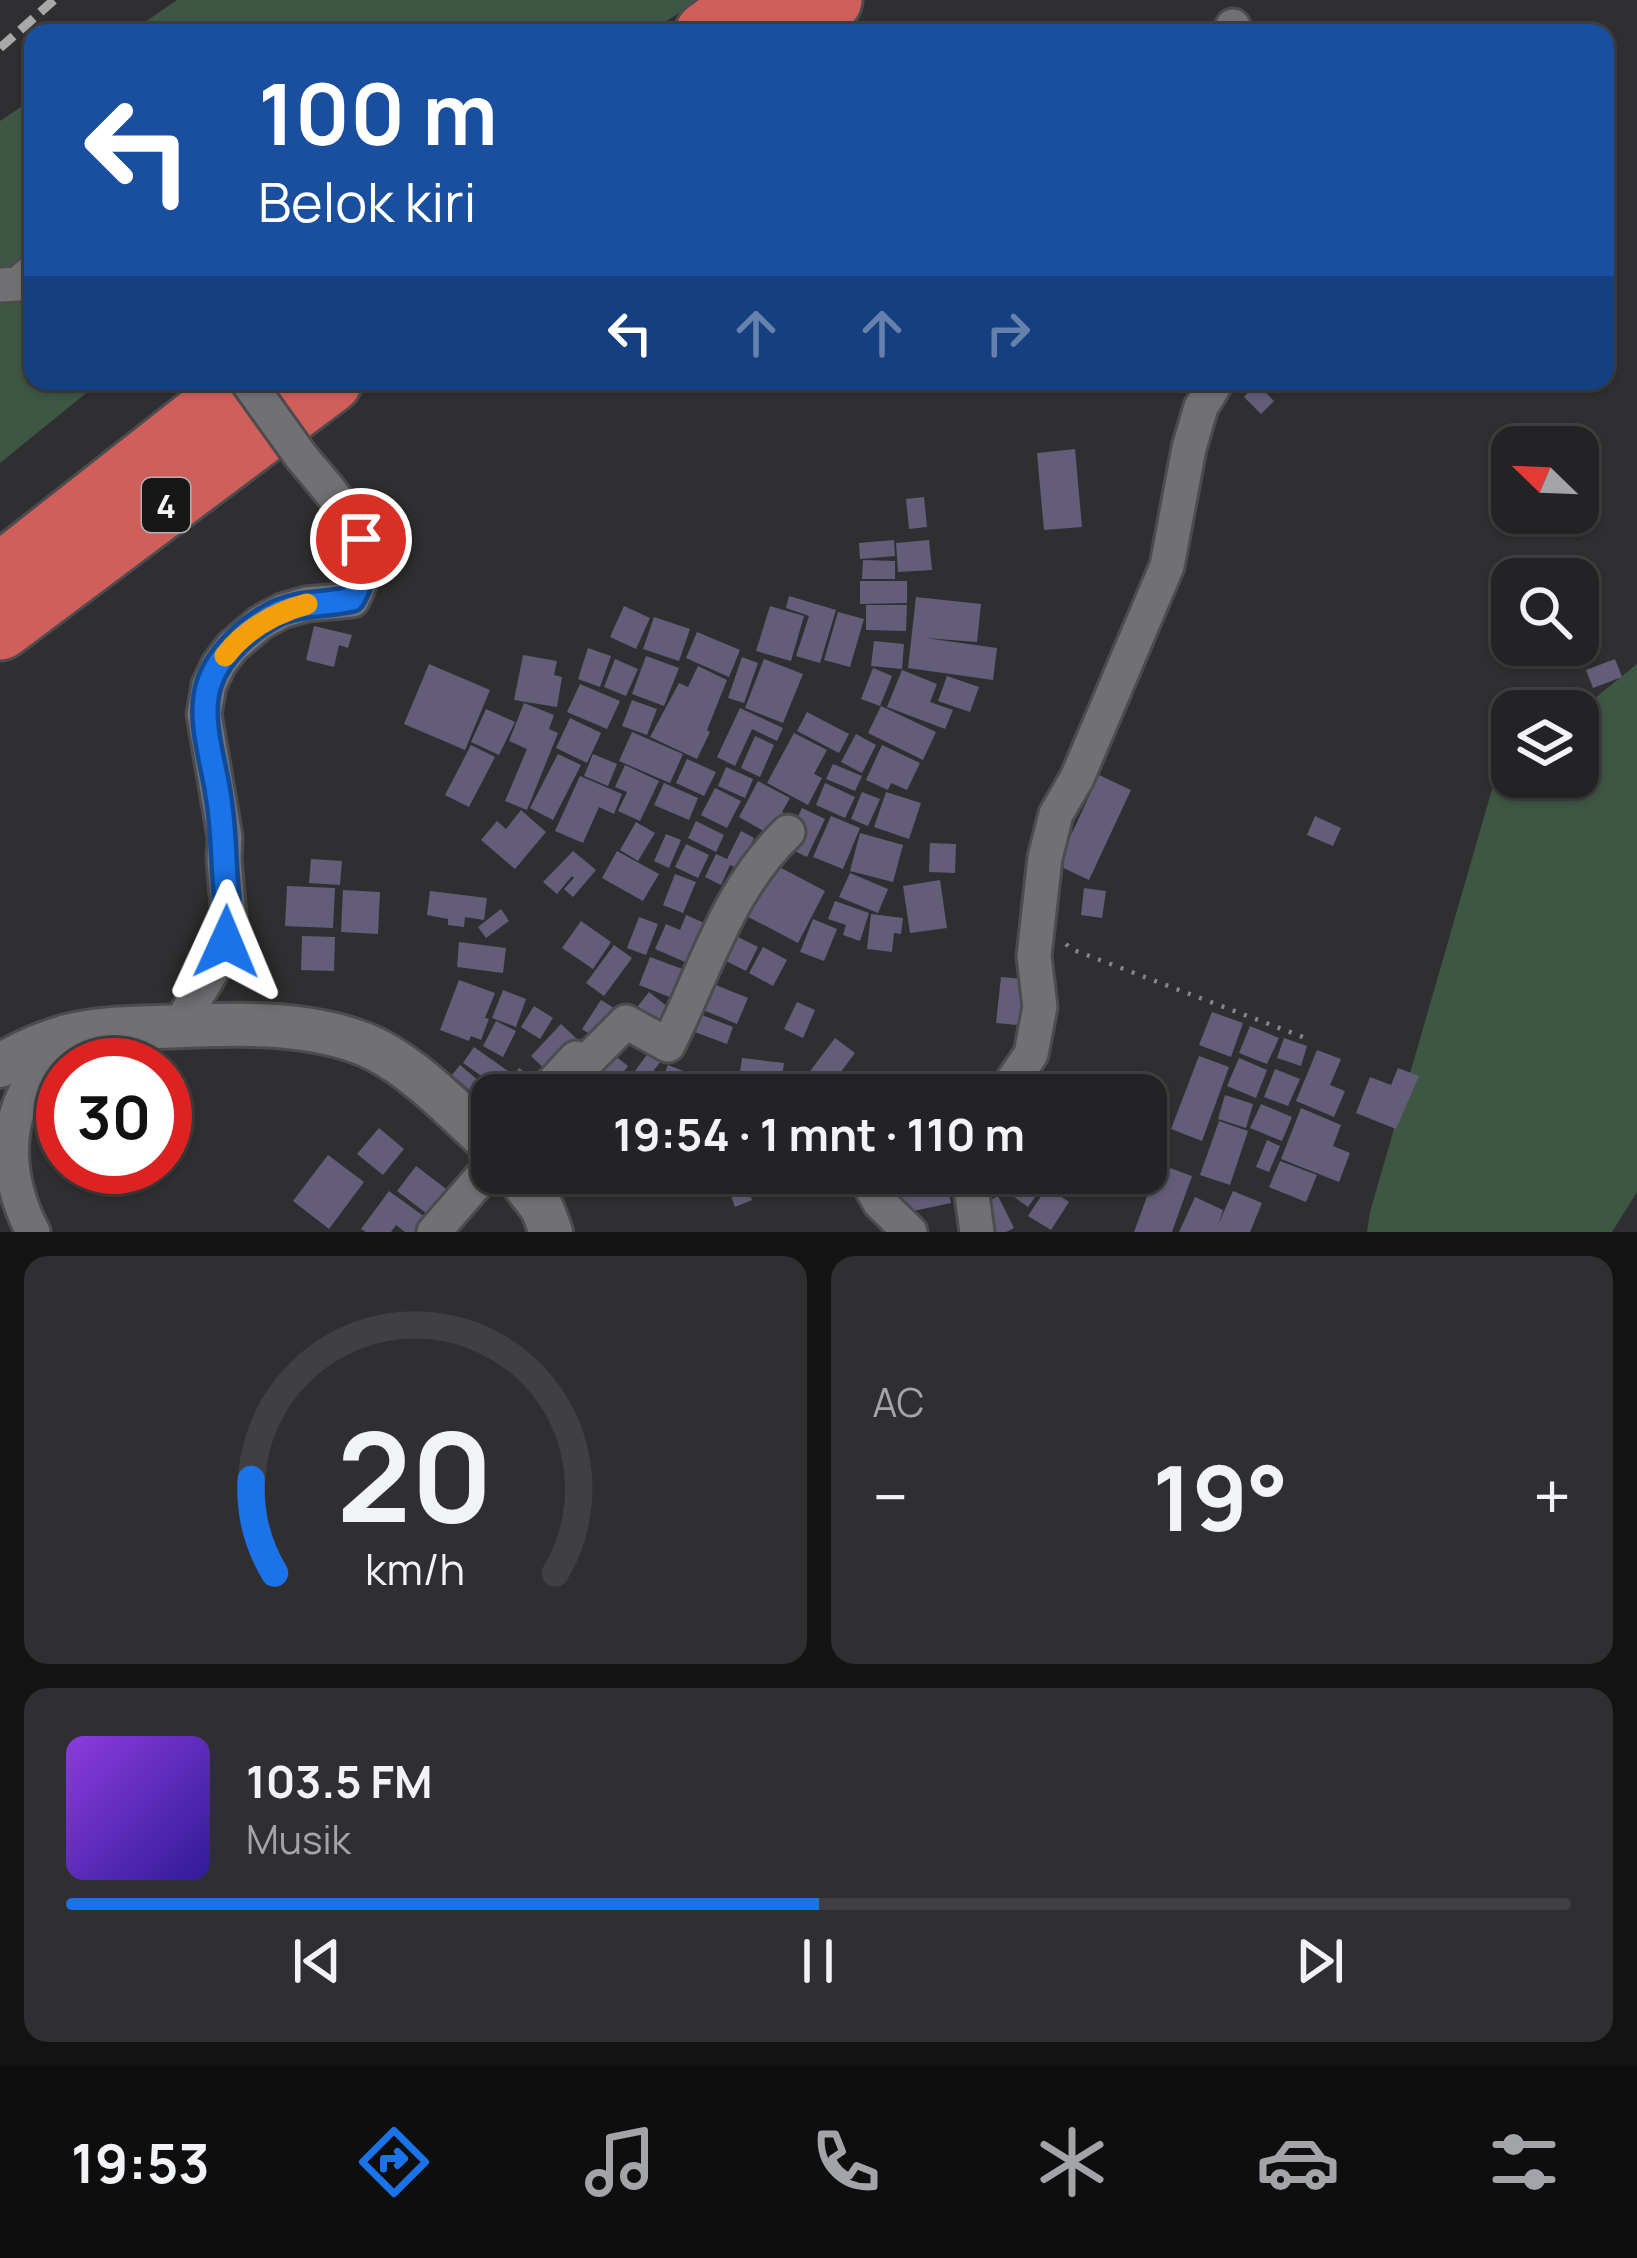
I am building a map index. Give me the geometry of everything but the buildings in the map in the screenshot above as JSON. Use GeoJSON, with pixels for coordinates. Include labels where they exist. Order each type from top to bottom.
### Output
{"type":"FeatureCollection","features":[{"type":"Feature","properties":{"kind":"highway"},"geometry":{"type":"LineString","coordinates":[[720,24],[753,0]]}},
{"type":"Feature","properties":{"kind":"highway"},"geometry":{"type":"LineString","coordinates":[[797,24],[830,0]]}},
{"type":"Feature","properties":{"kind":"highway","name":"4"},"geometry":{"type":"LineString","coordinates":[[0,576],[238,390]]}},
{"type":"Feature","properties":{"kind":"highway","name":"4"},"geometry":{"type":"LineString","coordinates":[[0,628],[318,390]]}},
{"type":"Feature","properties":{"kind":"street"},"geometry":{"type":"LineString","coordinates":[[179,1026],[226,942],[230,916],[225,837],[204,714],[209,685],[232,647],[260,623],[306,604],[352,599],[364,558],[349,516],[256,390]]}},
{"type":"Feature","properties":{"kind":"street"},"geometry":{"type":"LineString","coordinates":[[1017,1074],[1031,1054],[1040,1007],[1034,956],[1045,858],[1056,814],[1077,778],[1167,566],[1189,448],[1212,390]]}},
{"type":"Feature","properties":{"kind":"street"},"geometry":{"type":"LineString","coordinates":[[561,1074],[576,1058],[585,1064],[626,1022],[668,1045],[733,903],[770,849],[788,832]]}},
{"type":"Feature","properties":{"kind":"street"},"geometry":{"type":"LineString","coordinates":[[0,1066],[20,1053],[70,1035],[107,1029],[266,1025],[362,1043],[400,1064],[471,1127]]}},
{"type":"Feature","properties":{"kind":"street"},"geometry":{"type":"LineString","coordinates":[[33,1232],[12,1179],[10,1148],[17,1112],[35,1075],[70,1035]]}},
{"type":"Feature","properties":{"kind":"street"},"geometry":{"type":"LineString","coordinates":[[434,1232],[471,1189]]}},
{"type":"Feature","properties":{"kind":"street"},"geometry":{"type":"LineString","coordinates":[[531,1194],[551,1232]]}},
{"type":"Feature","properties":{"kind":"street"},"geometry":{"type":"LineString","coordinates":[[875,1194],[910,1232]]}},
{"type":"Feature","properties":{"kind":"street"},"geometry":{"type":"LineString","coordinates":[[971,1194],[977,1232]]}},
{"type":"Feature","properties":{"kind":"path"},"geometry":{"type":"LineString","coordinates":[[1039,904],[1071,949],[1311,1040]]}},
{"type":"Feature","properties":{"kind":"green space"},"geometry":{"type":"Polygon","coordinates":[[[177,0],[698,0],[662,24],[142,24],[177,0]]]}},
{"type":"Feature","properties":{"kind":"green space"},"geometry":{"type":"Polygon","coordinates":[[[24,105],[24,390],[90,390],[0,463],[0,121],[24,105]]]}},
{"type":"Feature","properties":{"kind":"green space"},"geometry":{"type":"Polygon","coordinates":[[[1637,664],[1637,1192],[1612,1232],[1367,1232],[1491,793],[1491,798],[1599,798],[1599,695],[1637,664]]]}},
{"type":"Feature","properties":{"kind":"railway"},"geometry":{"type":"LineString","coordinates":[[27,24],[54,0]]}},
{"type":"Feature","properties":{"kind":"railway"},"geometry":{"type":"LineString","coordinates":[[0,48],[24,27]]}},
{"type":"Feature","properties":{"kind":"slow traffic"},"geometry":{"type":"LineString","coordinates":[[225,656],[260,623],[307,604]]}},
{"type":"Feature","properties":{"kind":"route"},"geometry":{"type":"LineString","coordinates":[[226,942],[230,916],[225,837],[204,714],[209,685],[232,647],[260,623],[306,604],[352,599],[364,558],[361,539]]}}]}
